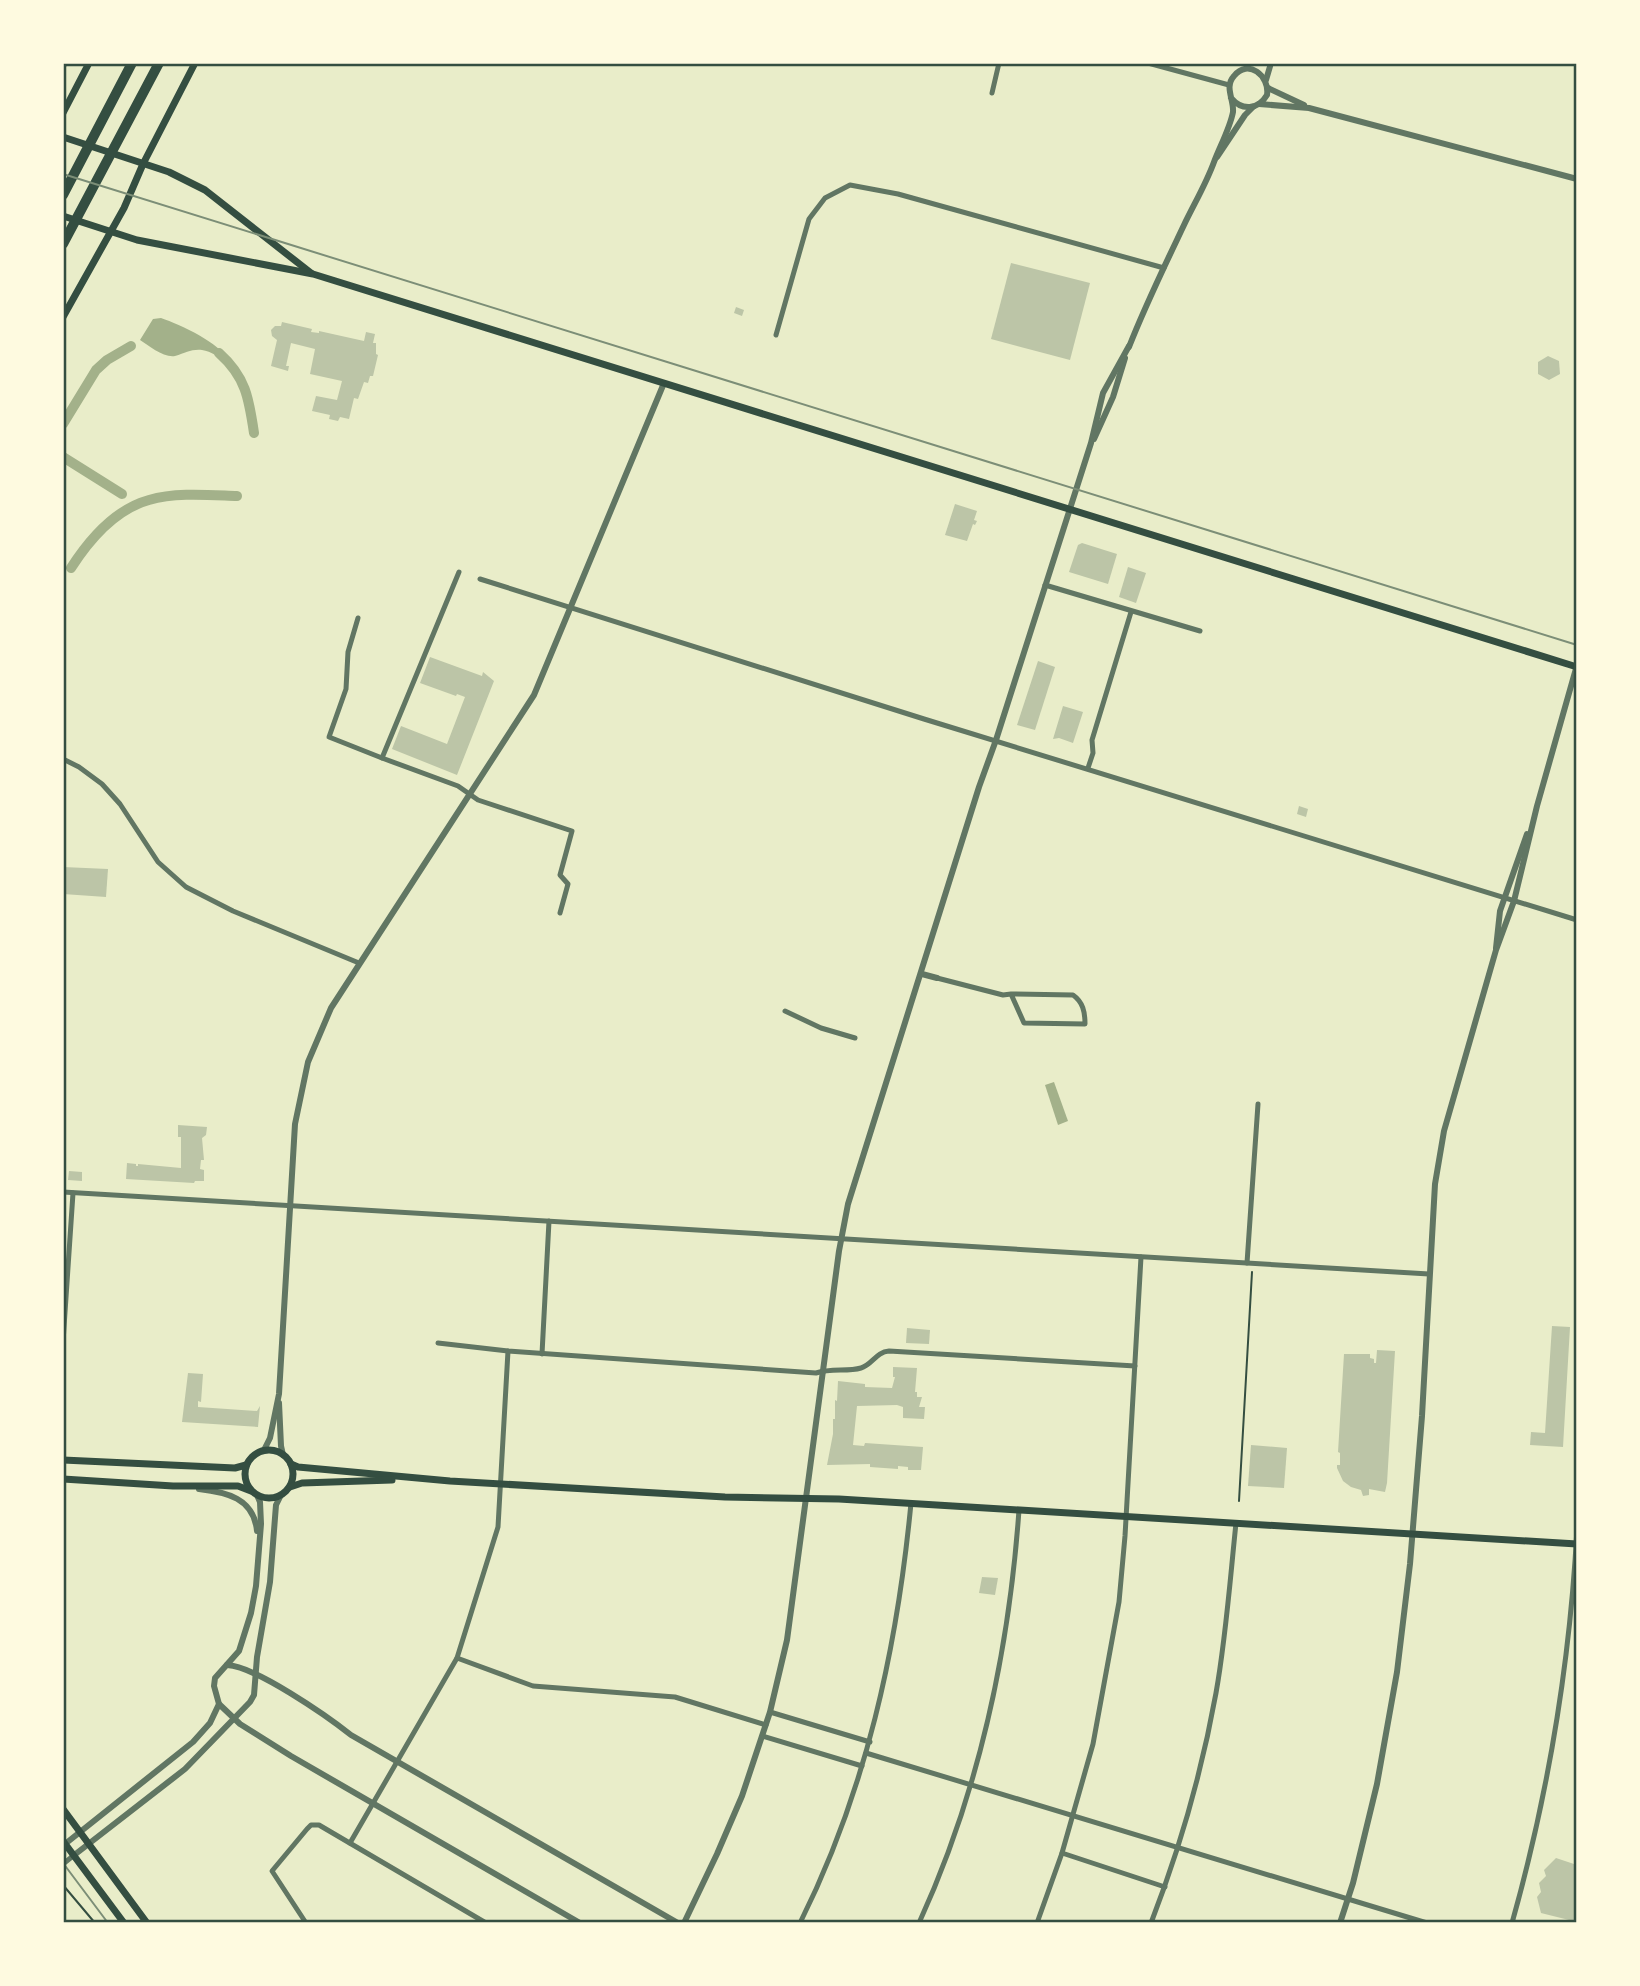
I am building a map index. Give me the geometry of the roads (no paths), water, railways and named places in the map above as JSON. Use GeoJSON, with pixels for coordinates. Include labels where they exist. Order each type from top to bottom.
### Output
{"type":"FeatureCollection","features":[{"type":"Feature","properties":{"kind":"highway"},"geometry":{"type":"LineString","coordinates":[[63,195],[132,63]]}},
{"type":"Feature","properties":{"kind":"highway"},"geometry":{"type":"LineString","coordinates":[[63,244],[159,63]]}},
{"type":"Feature","properties":{"kind":"main road"},"geometry":{"type":"LineString","coordinates":[[63,113],[89,63]]}},
{"type":"Feature","properties":{"kind":"main road"},"geometry":{"type":"LineString","coordinates":[[63,317],[111,232],[195,63]]}},
{"type":"Feature","properties":{"kind":"main road"},"geometry":{"type":"LineString","coordinates":[[63,137],[177,175],[205,190],[313,274]]}},
{"type":"Feature","properties":{"kind":"main road"},"geometry":{"type":"LineString","coordinates":[[63,216],[111,232],[245,263],[313,274],[1577,666]]}},
{"type":"Feature","properties":{"kind":"main road"},"geometry":{"type":"LineString","coordinates":[[254,1493],[245,1480],[246,1465],[253,1455],[264,1450],[276,1451],[298,1467],[418,1479],[725,1497],[911,1503],[1577,1544]]}},
{"type":"Feature","properties":{"kind":"main road"},"geometry":{"type":"LineString","coordinates":[[63,1460],[235,1468],[246,1465]]}},
{"type":"Feature","properties":{"kind":"main road"},"geometry":{"type":"LineString","coordinates":[[63,1479],[173,1486],[238,1486],[268,1499],[281,1495],[289,1487],[293,1476],[291,1464]]}},
{"type":"Feature","properties":{"kind":"main road"},"geometry":{"type":"LineString","coordinates":[[289,1487],[308,1483],[418,1479]]}},
{"type":"Feature","properties":{"kind":"main road"},"geometry":{"type":"LineString","coordinates":[[63,1809],[147,1923]]}},
{"type":"Feature","properties":{"kind":"main road"},"geometry":{"type":"LineString","coordinates":[[64,1844],[124,1923]]}},
{"type":"Feature","properties":{"kind":"street"},"geometry":{"type":"LineString","coordinates":[[992,93],[999,63]]}},
{"type":"Feature","properties":{"kind":"street"},"geometry":{"type":"LineString","coordinates":[[1148,63],[1229,85]]}},
{"type":"Feature","properties":{"kind":"street"},"geometry":{"type":"LineString","coordinates":[[684,1923],[718,1854],[742,1796],[770,1712],[788,1640],[841,1239],[853,1190],[979,787],[1091,443],[1113,397],[1129,346],[1214,162],[1233,107],[1229,85],[1235,74],[1255,63]]}},
{"type":"Feature","properties":{"kind":"street"},"geometry":{"type":"LineString","coordinates":[[1266,80],[1271,63]]}},
{"type":"Feature","properties":{"kind":"street"},"geometry":{"type":"LineString","coordinates":[[1214,162],[1245,115],[1265,97],[1268,88],[1266,80],[1259,72],[1247,69]]}},
{"type":"Feature","properties":{"kind":"street"},"geometry":{"type":"LineString","coordinates":[[1268,88],[1309,108],[1577,179]]}},
{"type":"Feature","properties":{"kind":"street"},"geometry":{"type":"LineString","coordinates":[[1231,98],[1241,106],[1309,108]]}},
{"type":"Feature","properties":{"kind":"street"},"geometry":{"type":"LineString","coordinates":[[776,335],[809,219],[825,198],[850,185],[898,194],[1164,268]]}},
{"type":"Feature","properties":{"kind":"street"},"geometry":{"type":"LineString","coordinates":[[283,1455],[279,1394],[289,1205],[295,1124],[308,1062],[331,1008],[534,695],[664,383]]}},
{"type":"Feature","properties":{"kind":"street"},"geometry":{"type":"LineString","coordinates":[[382,758],[459,572]]}},
{"type":"Feature","properties":{"kind":"street"},"geometry":{"type":"LineString","coordinates":[[480,579],[1577,920]]}},
{"type":"Feature","properties":{"kind":"street"},"geometry":{"type":"LineString","coordinates":[[1045,585],[1200,631]]}},
{"type":"Feature","properties":{"kind":"street"},"geometry":{"type":"LineString","coordinates":[[1088,768],[1093,753],[1092,740],[1131,612]]}},
{"type":"Feature","properties":{"kind":"street"},"geometry":{"type":"LineString","coordinates":[[358,618],[348,652],[346,689],[329,737],[458,786],[478,800],[572,831],[560,875],[568,884],[560,913]]}},
{"type":"Feature","properties":{"kind":"street"},"geometry":{"type":"LineString","coordinates":[[1340,1923],[1387,1733],[1396,1672],[1412,1533],[1436,1184],[1444,1130],[1496,950],[1514,901],[1537,806],[1577,666]]}},
{"type":"Feature","properties":{"kind":"street"},"geometry":{"type":"LineString","coordinates":[[63,759],[102,784],[120,804],[158,862],[186,887],[233,911],[359,963]]}},
{"type":"Feature","properties":{"kind":"street"},"geometry":{"type":"LineString","coordinates":[[1496,950],[1497,926],[1504,898],[1537,806]]}},
{"type":"Feature","properties":{"kind":"street"},"geometry":{"type":"LineString","coordinates":[[922,974],[1003,995],[1011,995],[1073,995],[1079,999],[1085,1013],[1084,1024],[1024,1023],[1011,995]]}},
{"type":"Feature","properties":{"kind":"street"},"geometry":{"type":"LineString","coordinates":[[785,1011],[821,1028],[855,1038]]}},
{"type":"Feature","properties":{"kind":"street"},"geometry":{"type":"LineString","coordinates":[[1247,1263],[1258,1104]]}},
{"type":"Feature","properties":{"kind":"street"},"geometry":{"type":"LineString","coordinates":[[63,1192],[1429,1274]]}},
{"type":"Feature","properties":{"kind":"street"},"geometry":{"type":"LineString","coordinates":[[63,1342],[65,1278],[73,1193]]}},
{"type":"Feature","properties":{"kind":"street"},"geometry":{"type":"LineString","coordinates":[[542,1354],[549,1221]]}},
{"type":"Feature","properties":{"kind":"street"},"geometry":{"type":"LineString","coordinates":[[1037,1923],[1062,1853],[1093,1744],[1119,1602],[1141,1257]]}},
{"type":"Feature","properties":{"kind":"street"},"geometry":{"type":"LineString","coordinates":[[438,1343],[542,1354],[816,1373],[860,1368],[880,1353],[889,1351],[1135,1366]]}},
{"type":"Feature","properties":{"kind":"street"},"geometry":{"type":"LineString","coordinates":[[350,1843],[457,1658],[498,1527],[508,1351]]}},
{"type":"Feature","properties":{"kind":"street"},"geometry":{"type":"LineString","coordinates":[[264,1450],[270,1438],[279,1394]]}},
{"type":"Feature","properties":{"kind":"street"},"geometry":{"type":"LineString","coordinates":[[173,1486],[223,1492],[239,1499],[249,1508],[256,1521],[259,1554]]}},
{"type":"Feature","properties":{"kind":"street"},"geometry":{"type":"LineString","coordinates":[[254,1493],[260,1502],[261,1520],[251,1614],[239,1651],[214,1682],[219,1704],[234,1719],[373,1804],[580,1923]]}},
{"type":"Feature","properties":{"kind":"street"},"geometry":{"type":"LineString","coordinates":[[63,1864],[190,1765],[254,1695],[270,1582],[276,1504],[281,1495]]}},
{"type":"Feature","properties":{"kind":"street"},"geometry":{"type":"LineString","coordinates":[[800,1923],[841,1831],[870,1742],[896,1625],[911,1503]]}},
{"type":"Feature","properties":{"kind":"street"},"geometry":{"type":"LineString","coordinates":[[919,1923],[970,1786],[998,1671],[1009,1607],[1019,1510]]}},
{"type":"Feature","properties":{"kind":"street"},"geometry":{"type":"LineString","coordinates":[[1151,1923],[1179,1847],[1202,1763],[1228,1608],[1236,1523]]}},
{"type":"Feature","properties":{"kind":"street"},"geometry":{"type":"LineString","coordinates":[[1513,1920],[1550,1758],[1563,1678],[1577,1529]]}},
{"type":"Feature","properties":{"kind":"street"},"geometry":{"type":"LineString","coordinates":[[457,1658],[533,1686],[675,1697],[766,1725]]}},
{"type":"Feature","properties":{"kind":"street"},"geometry":{"type":"LineString","coordinates":[[227,1665],[255,1674],[306,1703],[351,1735],[678,1923]]}},
{"type":"Feature","properties":{"kind":"street"},"geometry":{"type":"LineString","coordinates":[[64,1844],[196,1739],[210,1723],[219,1704]]}},
{"type":"Feature","properties":{"kind":"street"},"geometry":{"type":"LineString","coordinates":[[770,1712],[870,1742]]}},
{"type":"Feature","properties":{"kind":"street"},"geometry":{"type":"LineString","coordinates":[[762,1736],[863,1766]]}},
{"type":"Feature","properties":{"kind":"street"},"geometry":{"type":"LineString","coordinates":[[866,1754],[1427,1923]]}},
{"type":"Feature","properties":{"kind":"street"},"geometry":{"type":"LineString","coordinates":[[306,1923],[272,1871],[311,1825],[319,1825],[486,1923]]}},
{"type":"Feature","properties":{"kind":"street"},"geometry":{"type":"LineString","coordinates":[[1062,1853],[1165,1887]]}},
{"type":"Feature","properties":{"kind":"waterway"},"geometry":{"type":"LineString","coordinates":[[63,424],[96,370],[131,346]]}},
{"type":"Feature","properties":{"kind":"waterway"},"geometry":{"type":"LineString","coordinates":[[219,353],[235,371],[245,389],[254,433]]}},
{"type":"Feature","properties":{"kind":"waterway"},"geometry":{"type":"LineString","coordinates":[[63,457],[122,494]]}},
{"type":"Feature","properties":{"kind":"waterway"},"geometry":{"type":"LineString","coordinates":[[71,568],[104,527],[137,504],[170,496],[237,496]]}},
{"type":"Feature","properties":{"kind":"tram line"},"geometry":{"type":"LineString","coordinates":[[63,174],[1577,645]]}},
{"type":"Feature","properties":{"kind":"tram line"},"geometry":{"type":"LineString","coordinates":[[63,1863],[108,1923]]}}]}
